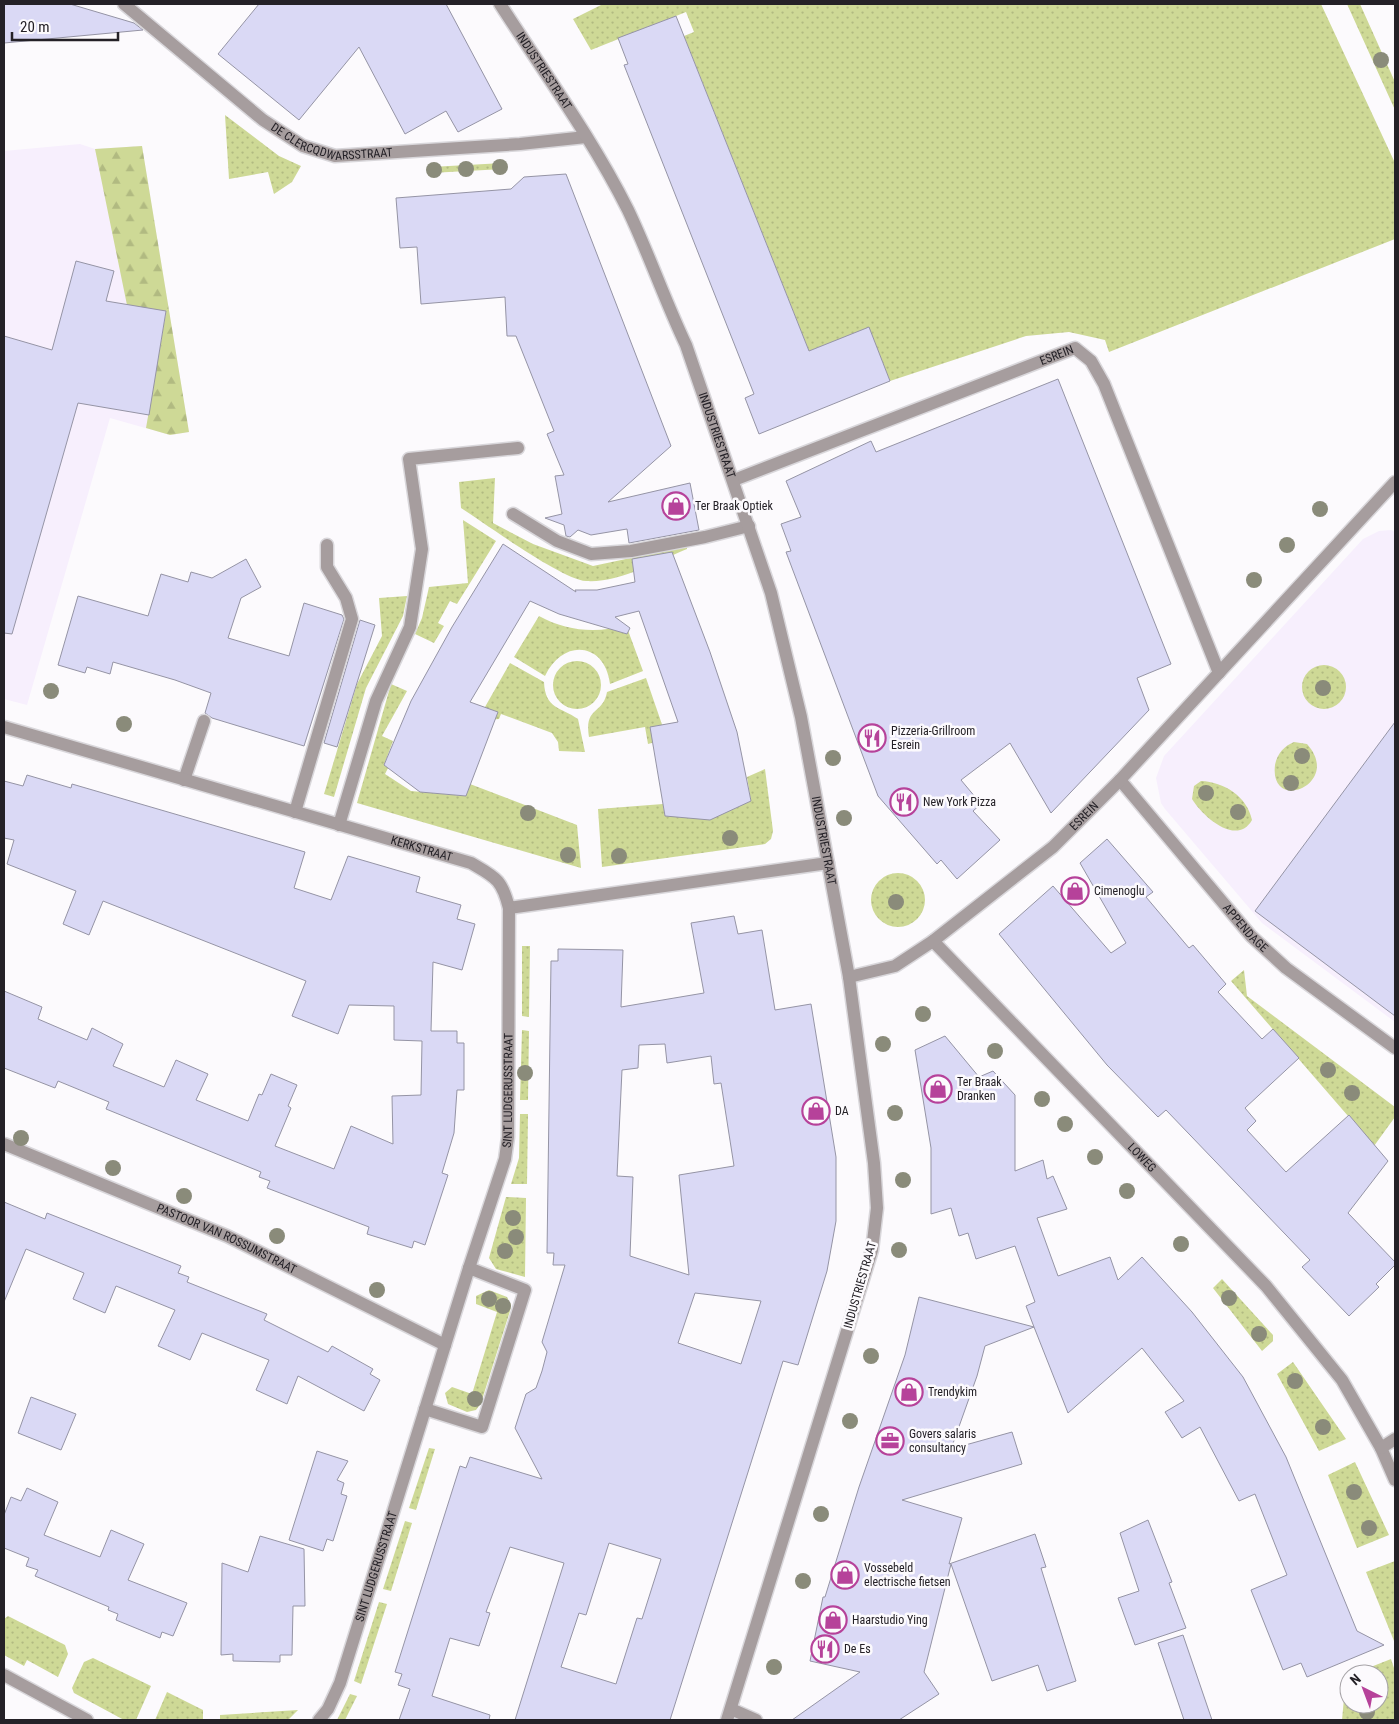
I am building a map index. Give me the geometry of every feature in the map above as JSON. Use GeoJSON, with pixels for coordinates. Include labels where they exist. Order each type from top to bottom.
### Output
{"type":"FeatureCollection","features":[{"type":"Feature","properties":{"kind":"street","name":"DE CLERCQDWARSSTRAAT"},"geometry":{"type":"LineString","coordinates":[[124,4],[263,120],[296,142],[335,156],[520,144],[586,137]]}},
{"type":"Feature","properties":{"kind":"street","name":"INDUSTRIESTRAAT"},"geometry":{"type":"LineString","coordinates":[[500,4],[586,137],[628,211],[686,345],[734,480],[771,593],[801,717],[849,977],[874,1163],[877,1208],[872,1250],[729,1715]]}},
{"type":"Feature","properties":{"kind":"street","name":"ESREIN"},"geometry":{"type":"LineString","coordinates":[[734,480],[1075,348],[1092,361],[1104,384],[1219,673]]}},
{"type":"Feature","properties":{"kind":"street"},"geometry":{"type":"LineString","coordinates":[[339,825],[376,701],[410,627],[422,549],[409,459],[518,448]]}},
{"type":"Feature","properties":{"kind":"street","name":"ESREIN"},"geometry":{"type":"LineString","coordinates":[[932,941],[1053,847],[1120,780],[1395,482]]}},
{"type":"Feature","properties":{"kind":"street"},"geometry":{"type":"LineString","coordinates":[[513,514],[557,541],[591,554],[631,551],[705,537],[749,526]]}},
{"type":"Feature","properties":{"kind":"street"},"geometry":{"type":"LineString","coordinates":[[295,812],[352,619],[346,598],[327,567],[327,545]]}},
{"type":"Feature","properties":{"kind":"street"},"geometry":{"type":"LineString","coordinates":[[184,780],[204,721]]}},
{"type":"Feature","properties":{"kind":"street","name":"KERKSTRAAT"},"geometry":{"type":"LineString","coordinates":[[4,727],[471,863],[493,876],[504,888],[509,908]]}},
{"type":"Feature","properties":{"kind":"street","name":"APPENDAGE"},"geometry":{"type":"LineString","coordinates":[[1120,780],[1251,936],[1286,968],[1395,1048]]}},
{"type":"Feature","properties":{"kind":"street"},"geometry":{"type":"LineString","coordinates":[[509,908],[828,863]]}},
{"type":"Feature","properties":{"kind":"street","name":"SINT LUDGERUSSTRAAT"},"geometry":{"type":"LineString","coordinates":[[319,1720],[328,1709],[340,1683],[444,1345],[505,1160],[507,1145],[509,908]]}},
{"type":"Feature","properties":{"kind":"street"},"geometry":{"type":"LineString","coordinates":[[849,977],[895,966],[932,941]]}},
{"type":"Feature","properties":{"kind":"street","name":"LOWEG"},"geometry":{"type":"LineString","coordinates":[[932,941],[1266,1286],[1342,1380],[1381,1448],[1395,1480]]}},
{"type":"Feature","properties":{"kind":"street","name":"PASTOOR VAN ROSSUMSTRAAT"},"geometry":{"type":"LineString","coordinates":[[4,1144],[227,1236],[444,1345]]}},
{"type":"Feature","properties":{"kind":"street"},"geometry":{"type":"LineString","coordinates":[[425,1409],[482,1428],[525,1290],[469,1268]]}},
{"type":"Feature","properties":{"kind":"street"},"geometry":{"type":"LineString","coordinates":[[1381,1448],[1395,1440]]}},
{"type":"Feature","properties":{"kind":"street"},"geometry":{"type":"LineString","coordinates":[[4,1675],[87,1720]]}},
{"type":"Feature","properties":{"kind":"street"},"geometry":{"type":"LineString","coordinates":[[729,1715],[756,1720]]}},
{"type":"Feature","properties":{"kind":"shaded area"},"geometry":{"type":"Polygon","coordinates":[[[80,144],[95,149],[142,146],[189,432],[170,435],[110,418],[27,705],[4,699],[4,151],[80,144]]]}},
{"type":"Feature","properties":{"kind":"shaded area"},"geometry":{"type":"Polygon","coordinates":[[[1391,530],[1395,532],[1395,1022],[1262,923],[1165,809],[1161,803],[1156,778],[1164,756],[1363,539],[1379,531],[1391,530]]]}},
{"type":"Feature","properties":{"kind":"green space"},"geometry":{"type":"Polygon","coordinates":[[[603,4],[1321,4],[1395,163],[1395,239],[1109,352],[1105,340],[1069,332],[1026,336],[890,381],[869,328],[809,351],[684,36],[694,32],[686,12],[591,50],[573,19],[603,4]]]}},
{"type":"Feature","properties":{"kind":"green space"},"geometry":{"type":"Polygon","coordinates":[[[1347,4],[1360,4],[1395,82],[1395,110],[1347,4]]]}},
{"type":"Feature","properties":{"kind":"green space"},"geometry":{"type":"Polygon","coordinates":[[[225,115],[279,156],[301,166],[292,182],[274,194],[268,172],[229,179],[225,115]]]}},
{"type":"Feature","properties":{"kind":"green space"},"geometry":{"type":"Polygon","coordinates":[[[142,146],[189,432],[170,435],[146,428],[166,312],[127,305],[95,149],[142,146]]]}},
{"type":"Feature","properties":{"kind":"green space"},"geometry":{"type":"Polygon","coordinates":[[[503,163],[503,169],[431,173],[431,167],[503,163]]]}},
{"type":"Feature","properties":{"kind":"green space"},"geometry":{"type":"Polygon","coordinates":[[[495,478],[493,523],[533,544],[593,566],[687,546],[687,549],[612,579],[586,581],[574,578],[542,561],[461,508],[459,482],[495,478]]]}},
{"type":"Feature","properties":{"kind":"green space"},"geometry":{"type":"Polygon","coordinates":[[[463,520],[496,541],[457,604],[450,601],[438,623],[444,626],[434,643],[415,634],[422,618],[429,587],[468,583],[463,520]]]}},
{"type":"Feature","properties":{"kind":"green space"},"geometry":{"type":"Polygon","coordinates":[[[407,596],[403,616],[366,688],[334,797],[324,794],[357,684],[382,636],[379,598],[407,596]]]}},
{"type":"Feature","properties":{"kind":"green space"},"geometry":{"type":"Polygon","coordinates":[[[539,616],[560,625],[582,630],[604,630],[626,625],[643,671],[610,684],[607,670],[600,660],[592,653],[582,650],[562,655],[545,676],[514,657],[539,616]]]}},
{"type":"Feature","properties":{"kind":"green space"},"geometry":{"type":"Polygon","coordinates":[[[577,661],[586,663],[594,668],[599,676],[601,685],[599,694],[594,702],[586,707],[577,709],[568,707],[560,702],[555,694],[553,685],[555,676],[560,668],[568,663],[577,661]]]}},
{"type":"Feature","properties":{"kind":"green space"},"geometry":{"type":"Polygon","coordinates":[[[510,663],[544,682],[547,697],[551,702],[578,719],[585,752],[559,751],[558,742],[552,733],[501,714],[499,719],[477,721],[510,663]]]}},
{"type":"Feature","properties":{"kind":"green space"},"geometry":{"type":"Polygon","coordinates":[[[1324,665],[1336,669],[1342,675],[1346,687],[1342,699],[1336,705],[1324,709],[1312,705],[1306,699],[1302,687],[1306,675],[1312,669],[1324,665]]]}},
{"type":"Feature","properties":{"kind":"green space"},"geometry":{"type":"Polygon","coordinates":[[[646,678],[667,739],[648,744],[645,727],[589,737],[588,727],[591,715],[602,704],[607,692],[646,678]]]}},
{"type":"Feature","properties":{"kind":"green space"},"geometry":{"type":"Polygon","coordinates":[[[391,684],[407,691],[382,736],[393,741],[384,765],[388,768],[385,774],[411,791],[465,796],[470,784],[577,825],[581,868],[357,803],[391,684]]]}},
{"type":"Feature","properties":{"kind":"green space"},"geometry":{"type":"Polygon","coordinates":[[[1294,742],[1307,744],[1316,758],[1316,771],[1311,781],[1302,788],[1292,790],[1283,788],[1276,780],[1275,765],[1277,757],[1287,746],[1294,742]]]}},
{"type":"Feature","properties":{"kind":"green space"},"geometry":{"type":"Polygon","coordinates":[[[765,769],[773,831],[771,839],[765,844],[602,867],[598,809],[663,804],[665,816],[751,801],[747,777],[765,769]]]}},
{"type":"Feature","properties":{"kind":"green space"},"geometry":{"type":"Polygon","coordinates":[[[1201,781],[1226,787],[1240,797],[1249,811],[1252,820],[1246,828],[1229,830],[1220,826],[1203,813],[1192,799],[1194,786],[1201,781]]]}},
{"type":"Feature","properties":{"kind":"green space"},"geometry":{"type":"Polygon","coordinates":[[[898,873],[908,875],[917,881],[923,890],[925,900],[923,910],[917,919],[908,925],[898,927],[888,925],[879,919],[873,910],[871,900],[873,890],[879,881],[888,875],[898,873]]]}},
{"type":"Feature","properties":{"kind":"green space"},"geometry":{"type":"Polygon","coordinates":[[[522,946],[530,946],[529,1017],[522,1016],[522,946]]]}},
{"type":"Feature","properties":{"kind":"green space"},"geometry":{"type":"Polygon","coordinates":[[[1244,970],[1247,996],[1395,1107],[1395,1117],[1374,1146],[1231,981],[1244,970]]]}},
{"type":"Feature","properties":{"kind":"green space"},"geometry":{"type":"Polygon","coordinates":[[[522,1030],[529,1031],[528,1100],[520,1100],[522,1030]]]}},
{"type":"Feature","properties":{"kind":"green space"},"geometry":{"type":"Polygon","coordinates":[[[520,1114],[528,1114],[527,1184],[511,1184],[519,1158],[520,1114]]]}},
{"type":"Feature","properties":{"kind":"green space"},"geometry":{"type":"Polygon","coordinates":[[[506,1197],[526,1198],[525,1277],[496,1269],[489,1258],[506,1197]]]}},
{"type":"Feature","properties":{"kind":"green space"},"geometry":{"type":"Polygon","coordinates":[[[1222,1279],[1273,1335],[1273,1341],[1262,1351],[1213,1288],[1222,1279]]]}},
{"type":"Feature","properties":{"kind":"green space"},"geometry":{"type":"Polygon","coordinates":[[[489,1290],[507,1297],[511,1305],[510,1311],[481,1403],[476,1410],[467,1412],[448,1404],[445,1393],[452,1387],[472,1394],[497,1312],[476,1304],[476,1296],[489,1290]]]}},
{"type":"Feature","properties":{"kind":"green space"},"geometry":{"type":"Polygon","coordinates":[[[1293,1362],[1346,1439],[1319,1451],[1277,1374],[1293,1362]]]}},
{"type":"Feature","properties":{"kind":"green space"},"geometry":{"type":"Polygon","coordinates":[[[429,1448],[435,1449],[416,1510],[409,1508],[429,1448]]]}},
{"type":"Feature","properties":{"kind":"green space"},"geometry":{"type":"Polygon","coordinates":[[[1355,1462],[1389,1535],[1357,1548],[1328,1475],[1355,1462]]]}},
{"type":"Feature","properties":{"kind":"green space"},"geometry":{"type":"Polygon","coordinates":[[[405,1521],[412,1523],[391,1591],[383,1589],[405,1521]]]}},
{"type":"Feature","properties":{"kind":"green space"},"geometry":{"type":"Polygon","coordinates":[[[1395,1561],[1395,1641],[1394,1641],[1366,1572],[1395,1561]]]}},
{"type":"Feature","properties":{"kind":"green space"},"geometry":{"type":"Polygon","coordinates":[[[379,1602],[387,1604],[361,1684],[354,1681],[379,1602]]]}},
{"type":"Feature","properties":{"kind":"green space"},"geometry":{"type":"Polygon","coordinates":[[[8,1616],[65,1645],[68,1654],[58,1677],[27,1660],[24,1666],[4,1655],[4,1619],[8,1616]]]}},
{"type":"Feature","properties":{"kind":"green space"},"geometry":{"type":"Polygon","coordinates":[[[93,1658],[151,1686],[136,1720],[124,1720],[74,1693],[72,1688],[84,1662],[93,1658]]]}},
{"type":"Feature","properties":{"kind":"green space"},"geometry":{"type":"Polygon","coordinates":[[[1391,1659],[1395,1671],[1395,1720],[1342,1720],[1343,1714],[1389,1714],[1389,1664],[1378,1664],[1391,1659]]]}},
{"type":"Feature","properties":{"kind":"green space"},"geometry":{"type":"Polygon","coordinates":[[[167,1692],[203,1710],[203,1720],[155,1720],[167,1692]]]}},
{"type":"Feature","properties":{"kind":"green space"},"geometry":{"type":"Polygon","coordinates":[[[350,1694],[357,1696],[345,1720],[337,1720],[350,1694]]]}},
{"type":"Feature","properties":{"kind":"green space"},"geometry":{"type":"Polygon","coordinates":[[[298,1710],[288,1720],[220,1720],[220,1715],[298,1710]]]}},
{"type":"Feature","properties":{"kind":"building"},"geometry":{"type":"Polygon","coordinates":[[[4,4],[70,4],[134,23],[143,30],[4,43],[4,4]]]}},
{"type":"Feature","properties":{"kind":"building"},"geometry":{"type":"Polygon","coordinates":[[[259,4],[446,4],[502,109],[458,132],[446,111],[405,134],[359,47],[299,120],[218,54],[259,4]]]}},
{"type":"Feature","properties":{"kind":"building"},"geometry":{"type":"Polygon","coordinates":[[[676,16],[809,351],[869,327],[890,381],[759,434],[745,398],[754,394],[624,65],[628,64],[618,38],[676,16]]]}},
{"type":"Feature","properties":{"kind":"building"},"geometry":{"type":"Polygon","coordinates":[[[566,174],[671,446],[608,502],[690,483],[699,530],[629,543],[627,529],[591,535],[578,530],[570,537],[566,536],[564,525],[545,518],[562,514],[555,476],[564,475],[547,434],[554,431],[516,336],[507,336],[505,297],[421,304],[417,247],[400,248],[396,198],[511,189],[524,177],[566,174]]]}},
{"type":"Feature","properties":{"kind":"building"},"geometry":{"type":"Polygon","coordinates":[[[76,261],[114,271],[106,301],[166,311],[149,415],[78,403],[12,634],[4,633],[4,336],[52,350],[76,261]]]}},
{"type":"Feature","properties":{"kind":"building"},"geometry":{"type":"Polygon","coordinates":[[[1058,379],[1171,664],[1137,678],[1149,710],[1051,813],[1010,743],[961,780],[981,804],[973,811],[1000,840],[957,879],[941,860],[937,864],[878,796],[786,552],[791,551],[781,524],[801,517],[786,481],[871,441],[876,452],[1058,379]]]}},
{"type":"Feature","properties":{"kind":"building"},"geometry":{"type":"Polygon","coordinates":[[[503,544],[576,592],[575,590],[597,590],[635,582],[632,559],[672,552],[710,652],[737,732],[751,801],[710,820],[665,816],[650,727],[678,722],[639,611],[615,617],[630,628],[627,634],[559,614],[530,601],[470,702],[498,712],[466,796],[420,792],[384,765],[411,701],[452,627],[503,544]]]}},
{"type":"Feature","properties":{"kind":"building"},"geometry":{"type":"Polygon","coordinates":[[[246,559],[261,587],[241,598],[228,638],[289,656],[304,603],[342,615],[344,619],[304,746],[212,718],[205,713],[211,693],[175,680],[113,662],[110,674],[87,667],[85,673],[58,665],[78,596],[148,616],[161,574],[188,582],[191,572],[212,578],[246,559]]]}},
{"type":"Feature","properties":{"kind":"building"},"geometry":{"type":"Polygon","coordinates":[[[360,620],[375,625],[337,747],[324,743],[360,620]]]}},
{"type":"Feature","properties":{"kind":"building"},"geometry":{"type":"Polygon","coordinates":[[[1395,722],[1395,1016],[1255,911],[1395,722]]]}},
{"type":"Feature","properties":{"kind":"building"},"geometry":{"type":"Polygon","coordinates":[[[27,775],[71,788],[72,784],[305,852],[294,888],[331,900],[348,856],[420,877],[416,892],[461,905],[457,919],[475,924],[462,970],[433,962],[431,1031],[457,1031],[457,1043],[464,1043],[464,1090],[457,1090],[454,1133],[442,1173],[448,1175],[425,1245],[414,1241],[412,1248],[367,1234],[369,1227],[267,1188],[270,1181],[259,1177],[261,1172],[106,1109],[109,1102],[58,1081],[55,1088],[4,1068],[4,991],[42,1007],[38,1019],[87,1040],[92,1028],[123,1044],[113,1066],[164,1087],[176,1060],[208,1074],[196,1100],[248,1121],[259,1094],[262,1095],[271,1074],[297,1085],[288,1106],[291,1108],[275,1146],[334,1169],[351,1126],[393,1144],[392,1096],[421,1095],[422,1041],[394,1040],[394,1006],[349,1005],[338,1034],[292,1016],[306,981],[103,901],[89,935],[63,924],[76,891],[7,864],[14,840],[4,838],[4,781],[23,786],[27,775]]]}},
{"type":"Feature","properties":{"kind":"building"},"geometry":{"type":"Polygon","coordinates":[[[1107,839],[1153,892],[1146,897],[1189,948],[1193,945],[1226,984],[1218,992],[1262,1039],[1273,1029],[1299,1058],[1245,1108],[1256,1121],[1247,1130],[1286,1172],[1349,1115],[1388,1161],[1348,1213],[1395,1262],[1395,1265],[1376,1284],[1379,1287],[1349,1316],[1302,1267],[1310,1260],[1166,1110],[1158,1117],[1107,1065],[999,934],[1053,886],[1111,953],[1126,943],[1080,863],[1107,839]]]}},
{"type":"Feature","properties":{"kind":"building"},"geometry":{"type":"Polygon","coordinates":[[[734,916],[738,934],[762,930],[775,1010],[811,1004],[836,1157],[836,1221],[827,1271],[798,1365],[783,1361],[670,1720],[515,1720],[564,1563],[510,1547],[486,1612],[490,1613],[479,1646],[450,1638],[432,1696],[490,1715],[489,1720],[399,1720],[410,1689],[398,1685],[402,1674],[395,1672],[460,1466],[466,1468],[470,1457],[542,1479],[515,1428],[526,1394],[536,1388],[542,1371],[547,1352],[542,1342],[565,1265],[553,1265],[554,1253],[547,1253],[551,961],[558,961],[558,949],[623,950],[621,1007],[704,993],[691,923],[734,916]],[[665,1044],[639,1045],[638,1068],[622,1070],[617,1176],[633,1177],[630,1256],[689,1275],[679,1175],[734,1166],[721,1083],[714,1084],[711,1056],[667,1063],[665,1044]],[[695,1293],[678,1343],[741,1364],[761,1301],[695,1293]],[[609,1543],[586,1615],[579,1613],[561,1667],[616,1684],[637,1618],[642,1619],[661,1559],[609,1543]]]}},
{"type":"Feature","properties":{"kind":"building"},"geometry":{"type":"Polygon","coordinates":[[[945,1036],[979,1077],[993,1071],[1015,1095],[1015,1171],[1043,1160],[1047,1179],[1053,1176],[1067,1209],[1037,1218],[1058,1276],[1110,1257],[1118,1280],[1142,1257],[1192,1312],[1243,1377],[1286,1457],[1357,1631],[1384,1645],[1307,1677],[1301,1663],[1283,1670],[1251,1590],[1287,1575],[1255,1494],[1239,1501],[1200,1427],[1182,1438],[1165,1412],[1184,1401],[1142,1348],[1068,1413],[1026,1306],[1035,1302],[1015,1246],[976,1259],[968,1233],[959,1236],[951,1208],[931,1214],[931,1148],[915,1050],[945,1036]]]}},
{"type":"Feature","properties":{"kind":"building"},"geometry":{"type":"Polygon","coordinates":[[[4,1202],[45,1219],[47,1213],[181,1266],[178,1273],[189,1277],[187,1282],[267,1314],[264,1320],[328,1352],[332,1346],[373,1369],[370,1374],[380,1380],[364,1411],[298,1376],[287,1404],[256,1390],[269,1360],[202,1333],[190,1360],[158,1346],[175,1310],[116,1286],[105,1313],[73,1299],[84,1273],[26,1249],[4,1302],[4,1202]]]}},
{"type":"Feature","properties":{"kind":"building"},"geometry":{"type":"Polygon","coordinates":[[[919,1297],[1034,1327],[985,1346],[977,1376],[951,1449],[1012,1432],[1022,1464],[902,1500],[962,1518],[949,1564],[1035,1534],[1046,1567],[1041,1568],[1076,1681],[1047,1691],[1038,1665],[992,1681],[951,1564],[924,1672],[939,1694],[899,1720],[792,1720],[860,1672],[810,1661],[823,1597],[825,1597],[859,1487],[905,1355],[919,1297]]]}},
{"type":"Feature","properties":{"kind":"building"},"geometry":{"type":"Polygon","coordinates":[[[31,1397],[76,1414],[61,1450],[18,1433],[31,1397]]]}},
{"type":"Feature","properties":{"kind":"building"},"geometry":{"type":"Polygon","coordinates":[[[317,1451],[348,1461],[337,1480],[344,1483],[341,1494],[347,1496],[333,1541],[327,1539],[323,1551],[289,1540],[317,1451]]]}},
{"type":"Feature","properties":{"kind":"building"},"geometry":{"type":"Polygon","coordinates":[[[27,1488],[58,1502],[44,1535],[100,1557],[111,1530],[144,1544],[128,1580],[187,1603],[173,1636],[162,1632],[160,1638],[116,1620],[118,1614],[108,1610],[109,1607],[35,1576],[38,1570],[26,1566],[29,1558],[4,1548],[4,1515],[11,1497],[21,1501],[27,1488]]]}},
{"type":"Feature","properties":{"kind":"building"},"geometry":{"type":"Polygon","coordinates":[[[1148,1520],[1172,1582],[1169,1583],[1186,1628],[1135,1645],[1118,1598],[1139,1591],[1120,1533],[1148,1520]]]}},
{"type":"Feature","properties":{"kind":"building"},"geometry":{"type":"Polygon","coordinates":[[[260,1536],[304,1549],[305,1606],[293,1606],[292,1655],[280,1655],[280,1662],[233,1661],[233,1654],[221,1655],[222,1563],[248,1572],[260,1536]]]}},
{"type":"Feature","properties":{"kind":"building"},"geometry":{"type":"Polygon","coordinates":[[[1183,1635],[1212,1720],[1184,1720],[1158,1643],[1183,1635]]]}},
{"type":"Feature","properties":{"kind":"place","name":"Ter Braak Optiek"},"geometry":{"type":"Point","coordinates":[676,506]}},
{"type":"Feature","properties":{"kind":"place","name":"Pizzeria-Grillroom Esrein"},"geometry":{"type":"Point","coordinates":[872,738]}},
{"type":"Feature","properties":{"kind":"place","name":"New York Pizza"},"geometry":{"type":"Point","coordinates":[904,802]}},
{"type":"Feature","properties":{"kind":"place","name":"Cimenoglu"},"geometry":{"type":"Point","coordinates":[1075,891]}},
{"type":"Feature","properties":{"kind":"place","name":"Ter Braak Dranken"},"geometry":{"type":"Point","coordinates":[938,1089]}},
{"type":"Feature","properties":{"kind":"place","name":"DA"},"geometry":{"type":"Point","coordinates":[816,1111]}},
{"type":"Feature","properties":{"kind":"place","name":"Trendykim"},"geometry":{"type":"Point","coordinates":[909,1392]}},
{"type":"Feature","properties":{"kind":"place","name":"Govers salaris consultancy"},"geometry":{"type":"Point","coordinates":[890,1441]}},
{"type":"Feature","properties":{"kind":"place","name":"Vossebeld electrische fietsen"},"geometry":{"type":"Point","coordinates":[845,1575]}},
{"type":"Feature","properties":{"kind":"place","name":"Haarstudio Ying"},"geometry":{"type":"Point","coordinates":[833,1620]}},
{"type":"Feature","properties":{"kind":"place","name":"De Es"},"geometry":{"type":"Point","coordinates":[825,1649]}}]}
